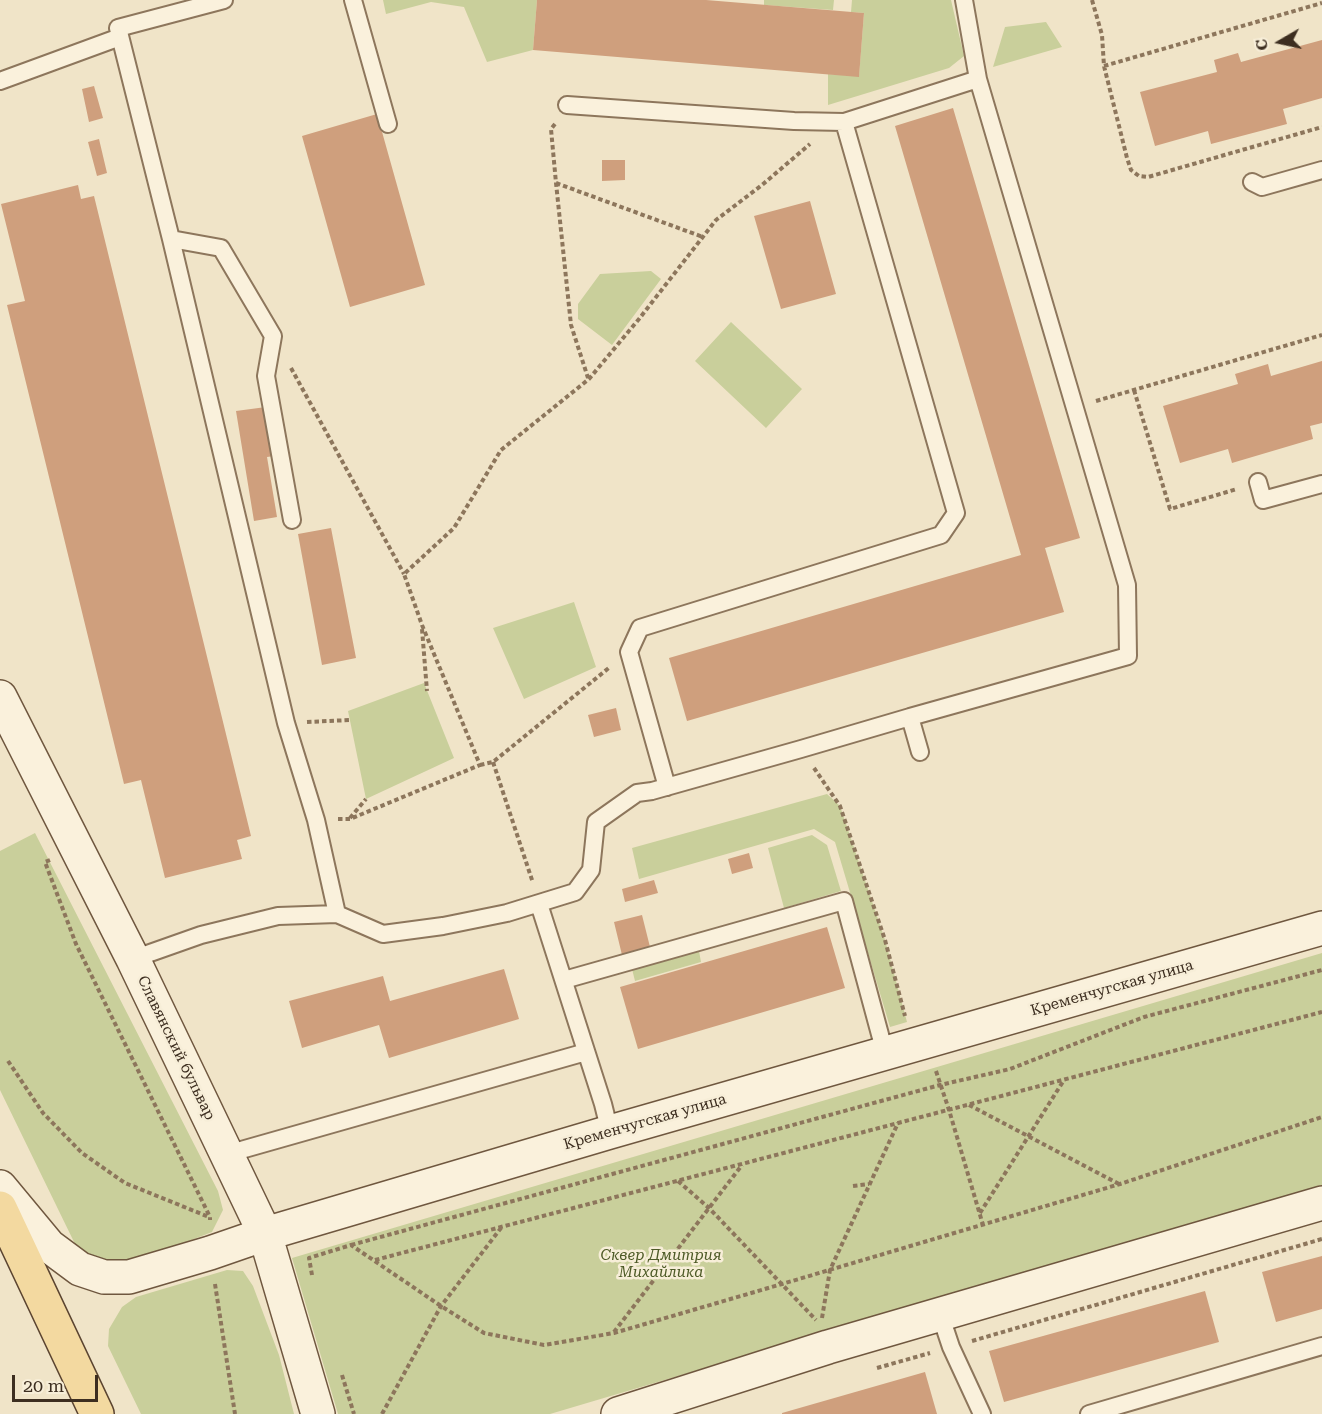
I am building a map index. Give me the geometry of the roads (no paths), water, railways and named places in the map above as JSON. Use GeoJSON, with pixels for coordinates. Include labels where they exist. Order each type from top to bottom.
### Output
{"type":"FeatureCollection","features":[{"type":"Feature","properties":{"kind":"main road"},"geometry":{"type":"LineString","coordinates":[[0,1208],[97,1414]]}},
{"type":"Feature","properties":{"kind":"street","name":"Славянский бульвар"},"geometry":{"type":"LineString","coordinates":[[0,697],[133,959],[265,1234],[318,1414]]}},
{"type":"Feature","properties":{"kind":"street","name":"Кременчугская улица"},"geometry":{"type":"LineString","coordinates":[[0,1187],[49,1246],[80,1269],[104,1277],[129,1277],[265,1234],[610,1132],[1322,928]]}},
{"type":"Feature","properties":{"kind":"street"},"geometry":{"type":"LineString","coordinates":[[618,1414],[828,1347],[1322,1203]]}},
{"type":"Feature","properties":{"kind":"lane"},"geometry":{"type":"LineString","coordinates":[[224,0],[118,28],[171,239],[286,723],[316,820],[337,914]]}},
{"type":"Feature","properties":{"kind":"lane"},"geometry":{"type":"LineString","coordinates":[[353,0],[388,124]]}},
{"type":"Feature","properties":{"kind":"lane"},"geometry":{"type":"LineString","coordinates":[[133,959],[201,935],[278,916],[337,914],[383,934],[443,926],[539,904],[575,892],[591,870],[596,822],[637,794],[1128,656],[1127,585],[978,79],[964,0]]}},
{"type":"Feature","properties":{"kind":"lane"},"geometry":{"type":"LineString","coordinates":[[0,81],[120,37]]}},
{"type":"Feature","properties":{"kind":"lane"},"geometry":{"type":"LineString","coordinates":[[567,105],[794,121],[839,122],[978,79]]}},
{"type":"Feature","properties":{"kind":"lane"},"geometry":{"type":"LineString","coordinates":[[667,787],[629,652],[640,628],[941,535],[956,513],[839,122]]}},
{"type":"Feature","properties":{"kind":"lane"},"geometry":{"type":"LineString","coordinates":[[1252,182],[1262,187],[1322,170]]}},
{"type":"Feature","properties":{"kind":"lane"},"geometry":{"type":"LineString","coordinates":[[171,239],[221,248],[273,336],[266,376],[292,520]]}},
{"type":"Feature","properties":{"kind":"lane"},"geometry":{"type":"LineString","coordinates":[[1258,482],[1263,500],[1322,483]]}},
{"type":"Feature","properties":{"kind":"lane"},"geometry":{"type":"LineString","coordinates":[[910,717],[920,752]]}},
{"type":"Feature","properties":{"kind":"lane"},"geometry":{"type":"LineString","coordinates":[[564,980],[844,901],[885,1053]]}},
{"type":"Feature","properties":{"kind":"lane"},"geometry":{"type":"LineString","coordinates":[[539,904],[610,1132]]}},
{"type":"Feature","properties":{"kind":"lane"},"geometry":{"type":"LineString","coordinates":[[227,1154],[586,1052]]}},
{"type":"Feature","properties":{"kind":"lane"},"geometry":{"type":"LineString","coordinates":[[940,1314],[951,1347],[982,1414]]}},
{"type":"Feature","properties":{"kind":"lane"},"geometry":{"type":"LineString","coordinates":[[1089,1414],[1322,1346]]}},
{"type":"Feature","properties":{"kind":"park label","name":"Сквер Дмитрия Михайлика"},"geometry":{"type":"Point","coordinates":[661,1264]}}]}
